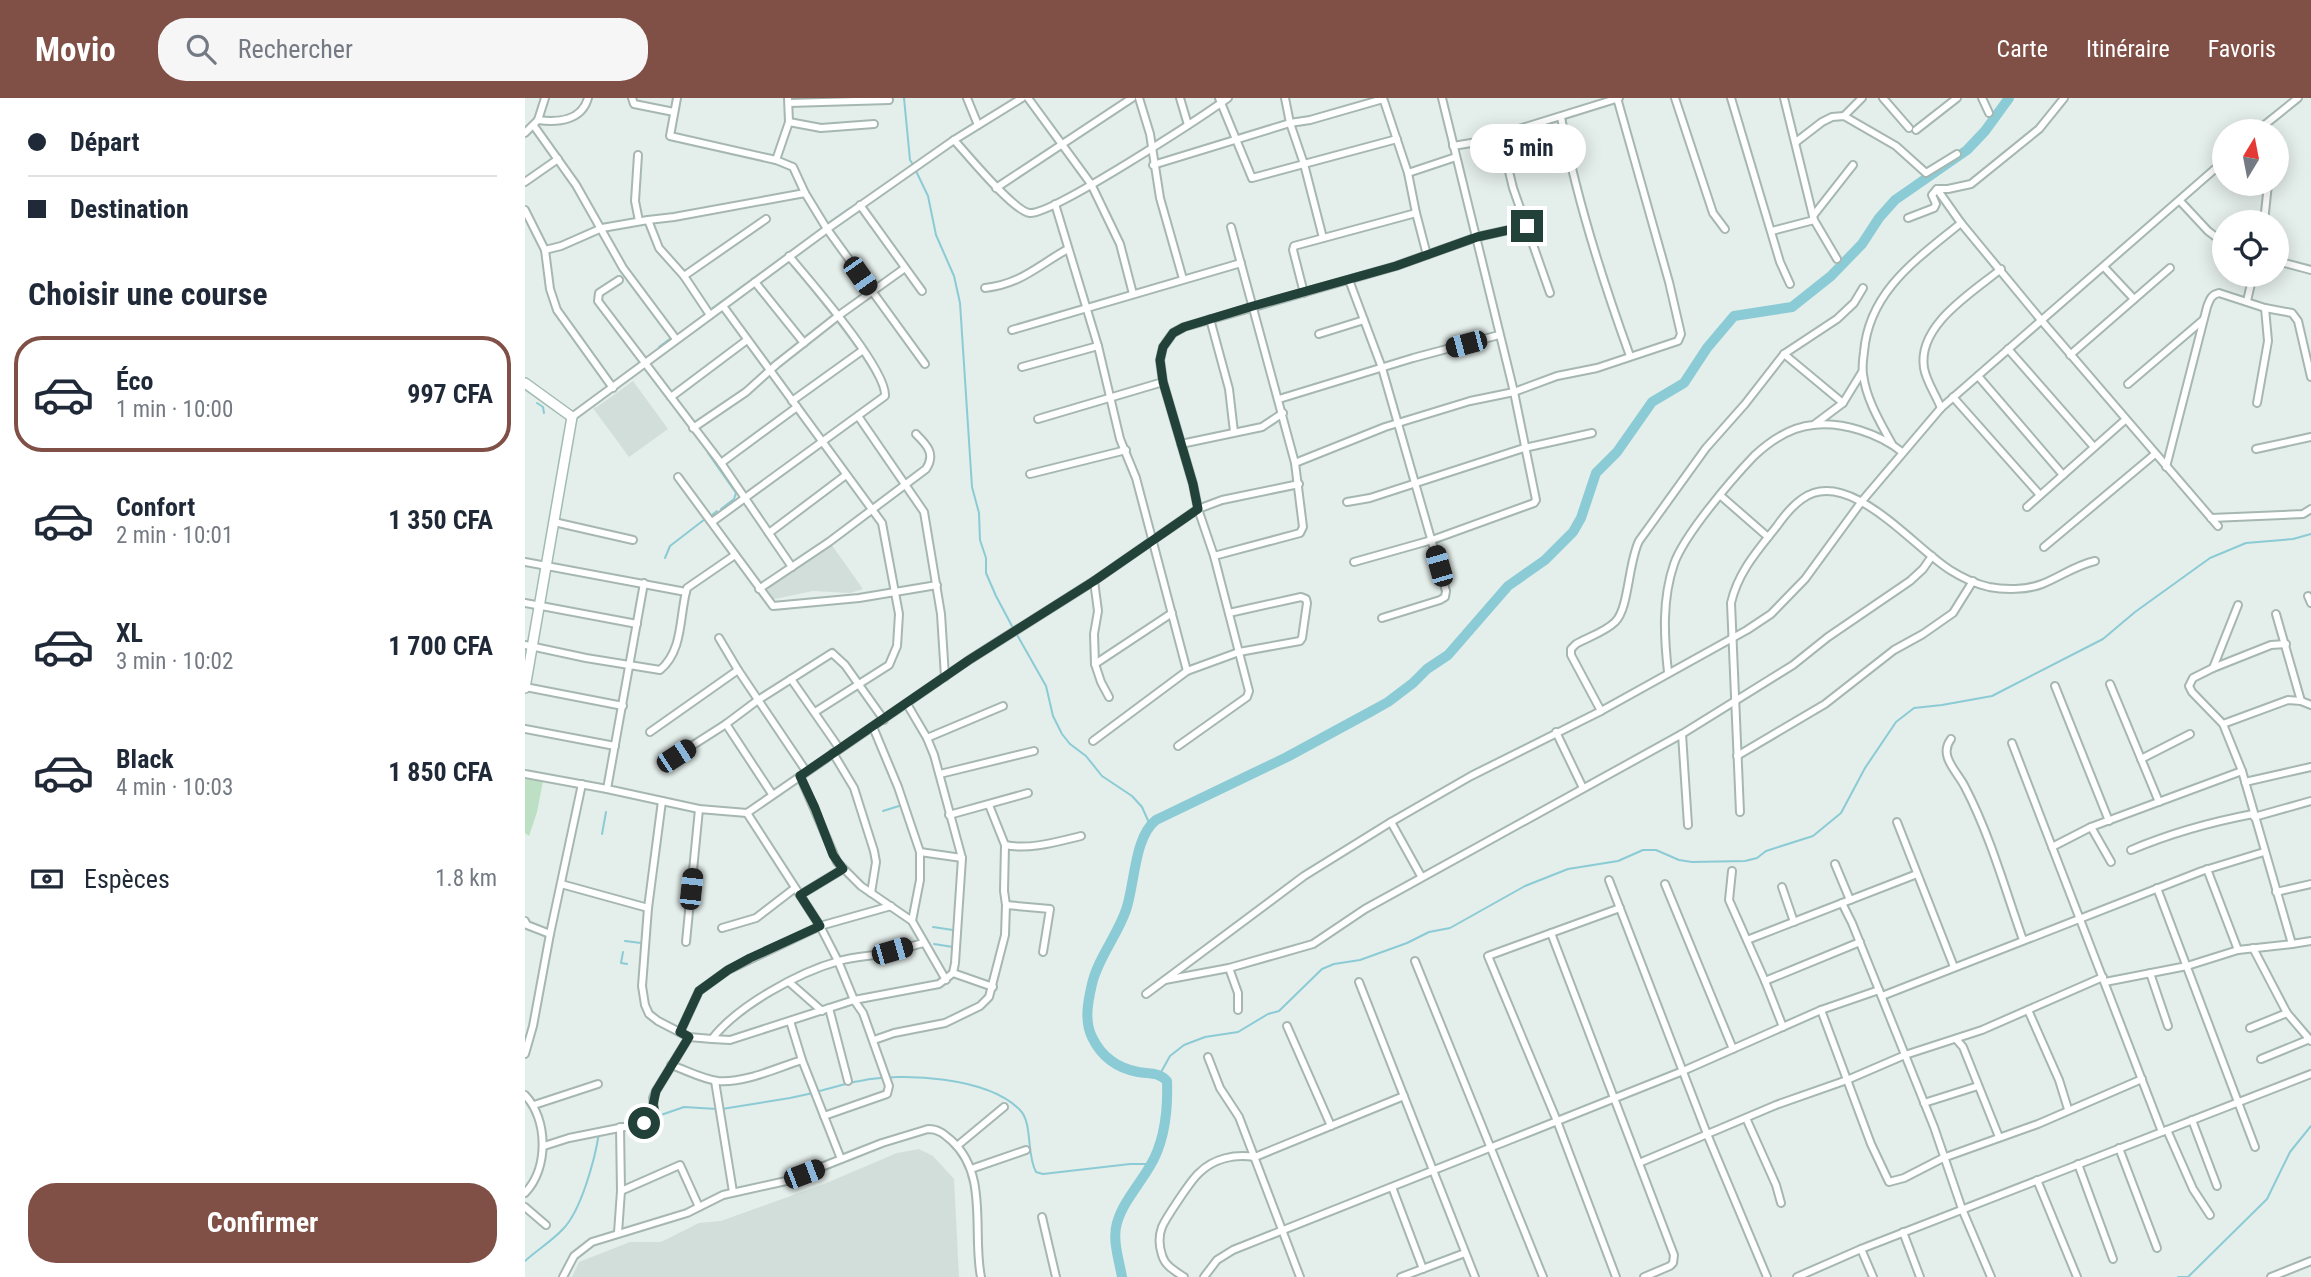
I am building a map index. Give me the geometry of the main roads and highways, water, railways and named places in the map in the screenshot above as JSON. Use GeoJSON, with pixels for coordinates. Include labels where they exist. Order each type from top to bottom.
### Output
{"type":"FeatureCollection","features":[{"type":"Feature","properties":{"kind":"main road"},"geometry":{"type":"LineString","coordinates":[[525,383],[572,417],[546,566],[528,645],[525,687]]}},
{"type":"Feature","properties":{"kind":"waterway"},"geometry":{"type":"LineString","coordinates":[[904,98],[910,160],[914,166]]}},
{"type":"Feature","properties":{"kind":"waterway"},"geometry":{"type":"LineString","coordinates":[[1122,1277],[1116,1243],[1117,1223],[1159,1146],[1166,1114],[1167,1081],[1157,1075],[1123,1068],[1105,1055],[1090,1031],[1087,1011],[1095,974],[1126,910],[1139,849],[1149,828],[1156,820],[1287,757],[1388,702],[1448,655],[1508,586],[1545,560],[1573,532],[1581,518],[1596,473],[1617,452],[1652,402],[1684,383],[1707,348],[1734,316],[1792,307],[1831,276],[1862,244],[1895,200],[1967,150],[2009,98]]}},
{"type":"Feature","properties":{"kind":"waterway"},"geometry":{"type":"LineString","coordinates":[[916,171],[928,196],[936,235],[954,276],[960,303],[972,487],[979,513],[980,540],[986,558],[986,573],[1013,628]]}},
{"type":"Feature","properties":{"kind":"waterway"},"geometry":{"type":"LineString","coordinates":[[827,224],[850,208]]}},
{"type":"Feature","properties":{"kind":"waterway"},"geometry":{"type":"LineString","coordinates":[[833,228],[845,220]]}},
{"type":"Feature","properties":{"kind":"waterway"},"geometry":{"type":"LineString","coordinates":[[710,310],[824,227]]}},
{"type":"Feature","properties":{"kind":"waterway"},"geometry":{"type":"LineString","coordinates":[[659,347],[671,338]]}},
{"type":"Feature","properties":{"kind":"waterway"},"geometry":{"type":"LineString","coordinates":[[537,403],[543,407],[544,413]]}},
{"type":"Feature","properties":{"kind":"waterway"},"geometry":{"type":"LineString","coordinates":[[708,453],[736,493],[734,499],[721,509]]}},
{"type":"Feature","properties":{"kind":"waterway"},"geometry":{"type":"LineString","coordinates":[[712,515],[717,511]]}},
{"type":"Feature","properties":{"kind":"waterway"},"geometry":{"type":"LineString","coordinates":[[871,513],[880,526]]}},
{"type":"Feature","properties":{"kind":"waterway"},"geometry":{"type":"LineString","coordinates":[[665,558],[670,546],[705,519]]}},
{"type":"Feature","properties":{"kind":"waterway"},"geometry":{"type":"LineString","coordinates":[[1160,1074],[1170,1056],[1184,1045],[1205,1037],[1238,1032],[1268,1014],[1279,1011],[1322,969],[1360,960],[1429,932],[1450,928],[1525,886],[1568,869],[1618,861],[1643,850],[1656,850],[1679,860],[1692,862],[1745,861],[1757,858],[1766,851],[1813,836],[1841,813],[1865,768],[1896,722],[1914,708],[1992,696],[2103,639],[2135,612],[2210,558],[2246,543],[2293,539],[2311,534]]}},
{"type":"Feature","properties":{"kind":"waterway"},"geometry":{"type":"LineString","coordinates":[[594,613],[614,616]]}},
{"type":"Feature","properties":{"kind":"waterway"},"geometry":{"type":"LineString","coordinates":[[1016,633],[1046,686],[1053,716],[1062,734],[1086,756],[1102,776],[1132,796],[1142,807],[1150,825]]}},
{"type":"Feature","properties":{"kind":"waterway"},"geometry":{"type":"LineString","coordinates":[[924,695],[941,684]]}},
{"type":"Feature","properties":{"kind":"waterway"},"geometry":{"type":"LineString","coordinates":[[883,811],[899,806]]}},
{"type":"Feature","properties":{"kind":"waterway"},"geometry":{"type":"LineString","coordinates":[[602,834],[606,812]]}},
{"type":"Feature","properties":{"kind":"waterway"},"geometry":{"type":"LineString","coordinates":[[933,927],[953,930],[954,933]]}},
{"type":"Feature","properties":{"kind":"waterway"},"geometry":{"type":"LineString","coordinates":[[625,941],[641,943]]}},
{"type":"Feature","properties":{"kind":"waterway"},"geometry":{"type":"LineString","coordinates":[[934,944],[953,947]]}},
{"type":"Feature","properties":{"kind":"waterway"},"geometry":{"type":"LineString","coordinates":[[623,952],[621,963],[627,964]]}},
{"type":"Feature","properties":{"kind":"waterway"},"geometry":{"type":"LineString","coordinates":[[819,1091],[855,1082],[899,1077],[967,1084],[988,1090],[1020,1110],[1027,1123],[1031,1157],[1036,1172],[1043,1174],[1151,1164]]}},
{"type":"Feature","properties":{"kind":"waterway"},"geometry":{"type":"LineString","coordinates":[[722,1109],[813,1093]]}},
{"type":"Feature","properties":{"kind":"waterway"},"geometry":{"type":"LineString","coordinates":[[658,1116],[684,1107],[717,1109]]}},
{"type":"Feature","properties":{"kind":"waterway"},"geometry":{"type":"LineString","coordinates":[[600,1128],[615,1126]]}},
{"type":"Feature","properties":{"kind":"waterway"},"geometry":{"type":"LineString","coordinates":[[2178,1277],[2188,1277],[2267,1199],[2290,1152],[2311,1126]]}},
{"type":"Feature","properties":{"kind":"waterway"},"geometry":{"type":"LineString","coordinates":[[525,1261],[570,1221],[586,1184],[599,1133]]}}]}
